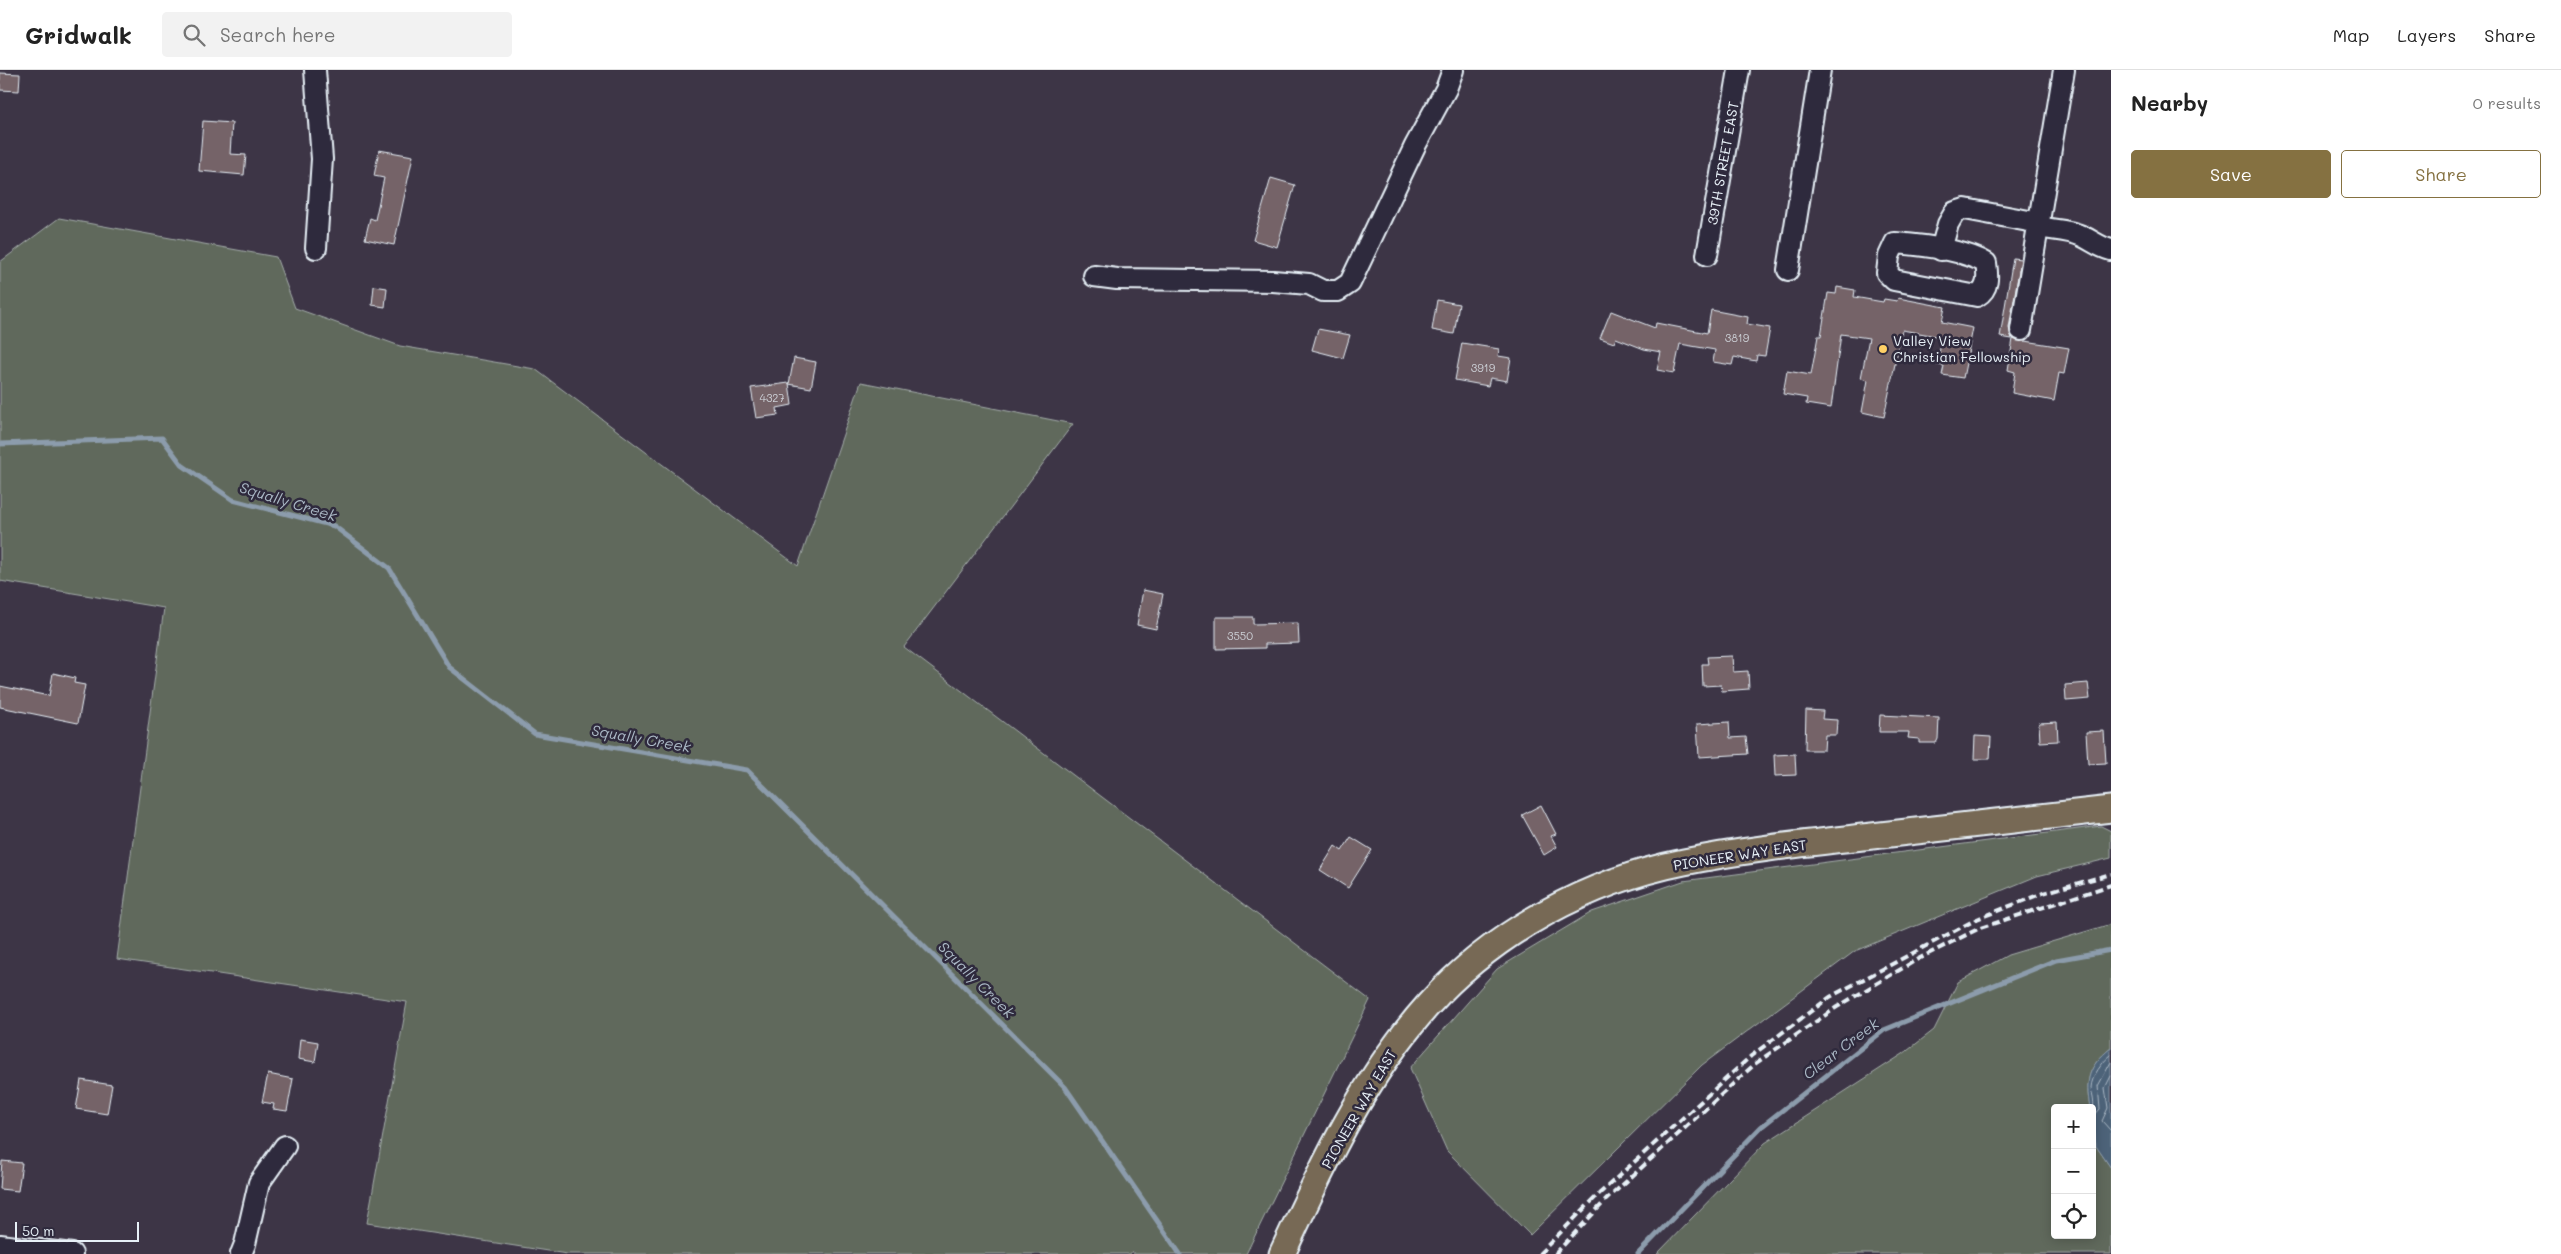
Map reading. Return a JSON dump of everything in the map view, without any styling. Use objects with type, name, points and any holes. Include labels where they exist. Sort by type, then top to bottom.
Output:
[{"type":"main road","name":"PIONEER WAY EAST","points":[[1282,1254],[1345,1127],[1396,1044],[1429,1004],[1456,976],[1489,948],[1528,922],[1578,896],[1636,875],[1682,862],[1770,847],[2111,810]]},
{"type":"street","points":[[315,70],[322,159],[316,248]]},
{"type":"street","points":[[1094,276],[1117,279],[1273,281],[1310,284],[1323,291],[1338,291],[1350,283],[1415,146],[1446,89],[1453,70]]},
{"type":"street","name":"39TH STREET EAST","points":[[1707,255],[1739,70]]},
{"type":"street","points":[[1788,270],[1820,70]]},
{"type":"street","points":[[2021,330],[2064,70]]},
{"type":"street","points":[[1942,250],[1948,224],[1955,212],[1964,210],[2072,233],[2083,236],[2097,247],[2111,250]]},
{"type":"street","points":[[1895,243],[1942,250],[1978,259],[1986,263],[1988,278],[1983,292],[1977,296],[1894,280],[1887,273],[1889,256],[1895,243]]},
{"type":"street","points":[[241,1254],[259,1183],[284,1146]]},
{"type":"street","points":[[0,1245],[72,1254]]},
{"type":"green space","points":[[59,218],[276,257],[295,308],[400,346],[535,369],[798,566],[861,382],[1073,424],[904,647],[1370,1000],[1246,1254],[1134,1254],[1132,1251],[1130,1254],[567,1254],[367,1223],[407,1002],[117,959],[164,608],[0,581],[0,262]]},
{"type":"green space","points":[[2101,826],[2111,831],[2111,858],[2037,876],[1855,951],[1702,1065],[1530,1235],[1447,1151],[1410,1068],[1497,969],[1592,912],[1683,881]]},
{"type":"green space","points":[[2111,924],[2111,1048],[2097,1061],[2090,1074],[2088,1081],[2090,1104],[2051,1104],[2051,1239],[2096,1239],[2096,1146],[2111,1168],[2111,1254],[1657,1254],[1765,1143],[1903,1054],[1934,1030],[1958,982],[2008,955]]},
{"type":"water","points":[[2111,1048],[2111,1168],[2096,1146],[2096,1104],[2090,1104],[2088,1089],[2090,1074],[2097,1061]]},
{"type":"building","points":[[0,73],[20,74],[19,91],[0,90]]},
{"type":"building","points":[[203,121],[232,123],[230,154],[246,155],[244,175],[199,171]]},
{"type":"building","points":[[379,150],[413,156],[394,245],[365,239],[370,218],[375,220],[384,178],[374,176]]},
{"type":"building","points":[[1271,178],[1295,185],[1277,247],[1253,240]]},
{"type":"building","points":[[2013,258],[2021,259],[2009,328],[2012,339],[2000,337]]},
{"type":"building","points":[[374,286],[387,288],[385,307],[372,305]]},
{"type":"building","points":[[1837,287],[1855,290],[1854,297],[1883,302],[1884,299],[1897,301],[1898,298],[1945,307],[1942,322],[1973,328],[1963,378],[1942,375],[1944,366],[1937,365],[1942,337],[1902,330],[1884,417],[1862,412],[1868,380],[1861,378],[1869,338],[1841,334],[1831,408],[1806,404],[1807,398],[1783,394],[1787,371],[1811,375],[1818,336],[1821,336],[1828,293],[1836,294]]},
{"type":"building","points":[[1437,300],[1459,304],[1454,334],[1432,330]]},
{"type":"building","points":[[1711,310],[1748,317],[1747,324],[1770,328],[1765,356],[1757,355],[1756,361],[1734,357],[1732,365],[1713,362],[1715,350],[1680,344],[1674,373],[1657,370],[1661,352],[1644,349],[1616,338],[1614,343],[1600,338],[1611,311],[1655,328],[1656,323],[1707,333]]},
{"type":"building","points":[[1318,329],[1350,335],[1343,358],[1312,350]]},
{"type":"building","points":[[2013,339],[2069,348],[2064,374],[2059,373],[2054,401],[2012,393],[2015,372],[2008,370]]},
{"type":"building","points":[[1462,343],[1499,349],[1498,356],[1511,358],[1507,381],[1490,378],[1488,386],[1455,380]]},
{"type":"building","points":[[794,358],[816,362],[811,388],[789,384]]},
{"type":"building","points":[[789,383],[792,405],[777,408],[778,415],[756,418],[751,388]]},
{"type":"building","points":[[1143,590],[1163,594],[1156,629],[1137,625]]},
{"type":"building","points":[[1216,617],[1253,617],[1253,624],[1298,623],[1299,643],[1265,644],[1265,648],[1216,649]]},
{"type":"building","points":[[1732,656],[1733,672],[1748,671],[1749,689],[1722,691],[1721,685],[1703,686],[1702,664],[1708,664],[1707,657]]},
{"type":"building","points":[[53,673],[75,678],[74,683],[85,685],[78,723],[0,707],[0,686],[49,696]]},
{"type":"building","points":[[2088,683],[2090,699],[2066,701],[2065,685]]},
{"type":"building","points":[[1806,710],[1823,711],[1822,719],[1837,720],[1836,735],[1825,735],[1824,750],[1805,750]]},
{"type":"building","points":[[1880,715],[1939,718],[1938,739],[1936,743],[1919,743],[1919,739],[1908,738],[1909,732],[1879,732]]},
{"type":"building","points":[[1729,722],[1730,738],[1746,737],[1748,754],[1699,757],[1697,724]]},
{"type":"building","points":[[2057,722],[2058,741],[2040,742],[2039,723]]},
{"type":"building","points":[[2104,731],[2106,763],[2088,764],[2086,732]]},
{"type":"building","points":[[1975,736],[1991,737],[1990,759],[1974,759]]},
{"type":"building","points":[[1795,754],[1796,775],[1775,776],[1774,755]]},
{"type":"building","points":[[1541,805],[1556,834],[1551,836],[1557,847],[1544,855],[1522,815]]},
{"type":"building","points":[[1351,837],[1372,850],[1348,888],[1320,870],[1335,846],[1342,851]]},
{"type":"building","points":[[300,1039],[318,1042],[315,1062],[298,1059]]},
{"type":"building","points":[[268,1074],[293,1079],[287,1111],[273,1109],[274,1104],[262,1102]]},
{"type":"building","points":[[81,1080],[112,1085],[107,1114],[76,1109]]},
{"type":"building","points":[[2,1161],[22,1163],[18,1191],[0,1189]]},
{"type":"waterway","name":"Squally Creek","points":[[0,444],[162,438],[182,465],[233,500],[334,526],[389,568],[449,667],[535,734],[747,770],[1065,1087],[1180,1254]]},
{"type":"waterway","name":"Clear Creek","points":[[1638,1254],[1761,1127],[1884,1030],[2056,960],[2111,950]]},
{"type":"railway","points":[[1539,1254],[1600,1193],[1751,1056],[1830,997],[1977,919],[2043,893],[2111,874]]},
{"type":"railway","points":[[1555,1254],[1606,1200],[1756,1063],[1837,1007],[1918,959],[1980,928],[2111,885]]},
{"type":"place","name":"Valley View Christian Fellowship","points":[[1883,349]]}]
